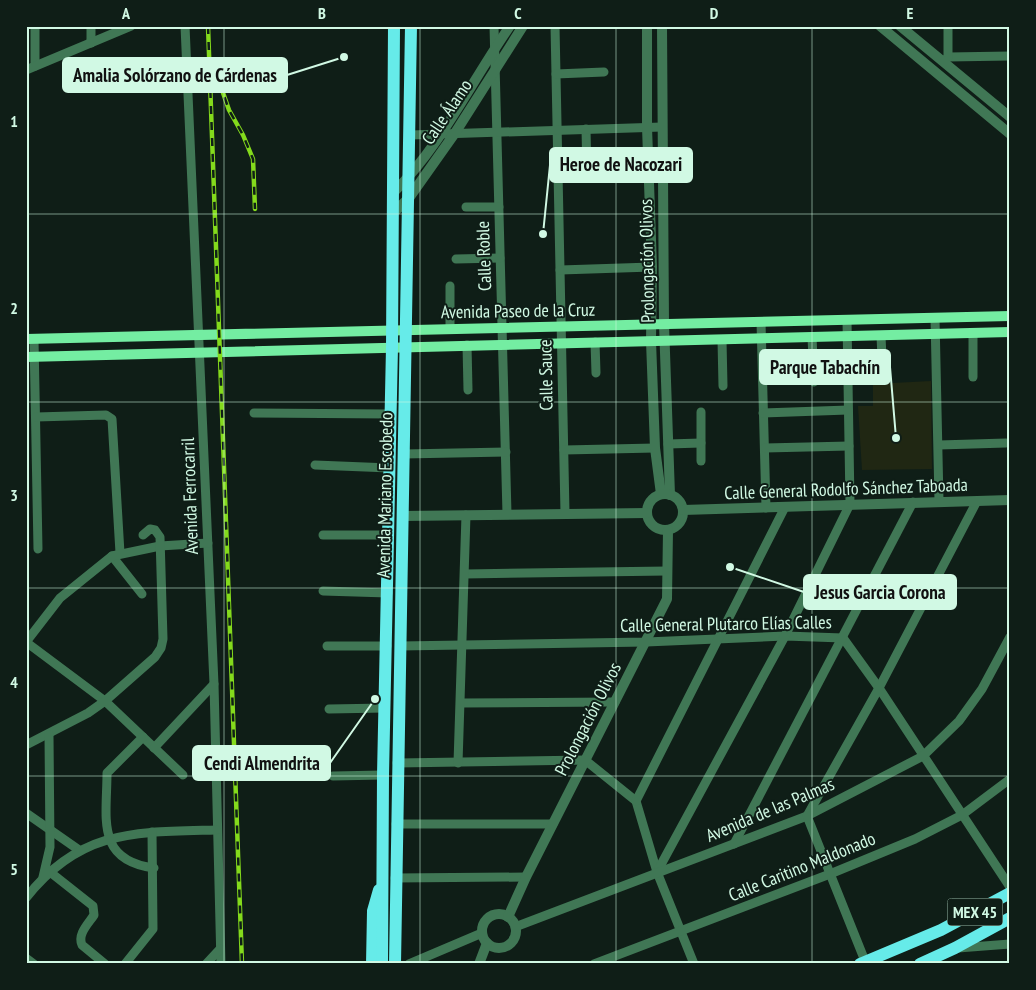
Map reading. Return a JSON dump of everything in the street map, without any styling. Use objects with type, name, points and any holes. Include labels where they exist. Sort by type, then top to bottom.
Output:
[{"type":"main road","name":"Avenida Mariano Escobedo","points":[[382,964],[380,890],[398,763],[393,646],[388,593],[394,26]]},
{"type":"main road","name":"Avenida Mariano Escobedo","points":[[395,964],[396,824],[390,809],[383,775],[385,708],[393,646],[403,516],[411,26]]},
{"type":"main road","name":"Avenida Paseo de la Cruz","points":[[30,339],[1010,316]]},
{"type":"main road","name":"Avenida Paseo de la Cruz","points":[[30,357],[1010,332]]},
{"type":"main road","points":[[372,964],[373,911],[380,890]]},
{"type":"main road","name":"MEX 45","points":[[862,963],[941,930],[1010,893]]},
{"type":"main road","name":"MEX 45","points":[[924,963],[1010,918]]},
{"type":"street","points":[[36,26],[36,66]]},
{"type":"street","points":[[91,26],[91,43]]},
{"type":"street","points":[[26,70],[131,26]]},
{"type":"street","name":"Avenida Ferrocarril","points":[[185,26],[197,334],[200,353],[214,684],[216,830],[221,964]]},
{"type":"street","name":"Calle Roble","points":[[494,26],[507,514]]},
{"type":"street","name":"Calle Álamo","points":[[393,193],[409,178],[441,133],[510,26]]},
{"type":"street","name":"Calle Álamo","points":[[393,212],[409,198],[455,133],[523,26]]},
{"type":"street","name":"Calle Sauce","points":[[555,26],[566,513]]},
{"type":"street","name":"Prolongación Olivos","points":[[647,26],[647,128],[652,268],[651,341],[655,448],[666,495]]},
{"type":"street","name":"Prolongación Olivos","points":[[662,26],[664,324],[668,444],[666,495]]},
{"type":"street","points":[[880,26],[1010,134]]},
{"type":"street","points":[[900,26],[945,60],[1010,117]]},
{"type":"street","points":[[945,60],[948,26]]},
{"type":"street","points":[[945,60],[1010,56]]},
{"type":"street","points":[[556,74],[604,72]]},
{"type":"street","points":[[410,135],[662,127]]},
{"type":"street","points":[[586,129],[587,175]]},
{"type":"street","points":[[466,207],[499,207]]},
{"type":"street","points":[[649,211],[663,210]]},
{"type":"street","points":[[456,259],[500,258]]},
{"type":"street","points":[[560,270],[652,268]]},
{"type":"street","points":[[450,286],[450,329]]},
{"type":"street","points":[[935,318],[939,501]]},
{"type":"street","points":[[658,872],[785,636],[850,504],[847,320]]},
{"type":"street","points":[[762,322],[766,508]]},
{"type":"street","points":[[973,333],[973,377]]},
{"type":"street","points":[[881,336],[883,380]]},
{"type":"street","points":[[812,337],[814,382]]},
{"type":"street","points":[[30,339],[36,417],[38,549]]},
{"type":"street","points":[[722,340],[723,386]]},
{"type":"street","points":[[595,342],[596,373]]},
{"type":"street","points":[[467,345],[468,390]]},
{"type":"street","points":[[764,413],[848,410]]},
{"type":"street","points":[[701,412],[701,461]]},
{"type":"street","points":[[254,413],[390,414]]},
{"type":"street","points":[[36,417],[106,415],[112,419],[116,554],[142,594]]},
{"type":"street","points":[[668,444],[701,443]]},
{"type":"street","points":[[939,445],[1006,443]]},
{"type":"street","points":[[765,448],[849,446]]},
{"type":"street","points":[[564,450],[655,448]]},
{"type":"street","points":[[404,454],[506,452]]},
{"type":"street","points":[[315,465],[390,468]]},
{"type":"street","points":[[666,495],[679,501],[683,510],[677,525],[668,530],[662,530],[651,524],[647,512],[650,501],[666,495]]},
{"type":"street","name":"Calle General Rodolfo Sánchez Taboada","points":[[683,510],[1010,500]]},
{"type":"street","points":[[862,963],[807,816],[879,688],[976,501]]},
{"type":"street","points":[[734,844],[913,502]]},
{"type":"street","points":[[636,801],[786,507]]},
{"type":"street","points":[[403,516],[647,512]]},
{"type":"street","points":[[458,763],[466,515]]},
{"type":"street","points":[[26,745],[49,735],[105,701],[155,656],[161,648],[164,638],[160,537],[155,530],[150,529],[143,534]]},
{"type":"street","name":"Prolongación Olivos","points":[[508,916],[667,599],[668,530]]},
{"type":"street","points":[[324,536],[389,535]]},
{"type":"street","points":[[183,775],[105,701],[26,642],[60,598],[116,554],[160,546],[208,543]]},
{"type":"street","points":[[465,574],[668,572]]},
{"type":"street","points":[[323,591],[388,593]]},
{"type":"street","name":"Calle General Plutarco Elías Calles","points":[[327,646],[646,642],[785,636],[843,638],[879,688],[1010,887]]},
{"type":"street","name":"Avenida de las Palmas","points":[[515,927],[807,816],[923,756],[959,721],[982,689],[1010,637]]},
{"type":"street","points":[[154,748],[214,684]]},
{"type":"street","points":[[461,703],[615,702]]},
{"type":"street","points":[[330,709],[385,708]]},
{"type":"street","points":[[47,875],[50,847],[49,735]]},
{"type":"street","points":[[143,737],[107,773],[107,838],[116,851],[128,860],[140,866],[154,868]]},
{"type":"street","points":[[398,763],[585,760],[636,801],[658,872],[694,964]]},
{"type":"street","points":[[333,776],[383,775]]},
{"type":"street","name":"Calle Caritino Maldonado","points":[[594,964],[682,932],[915,839],[962,815],[1010,779]]},
{"type":"street","points":[[26,813],[79,850]]},
{"type":"street","points":[[396,824],[553,824]]},
{"type":"street","points":[[26,898],[47,875],[79,850],[107,838],[152,832],[216,830]]},
{"type":"street","points":[[125,964],[153,929],[154,868],[152,832]]},
{"type":"street","points":[[47,875],[93,906],[94,914],[81,935],[80,941],[82,945],[105,964]]},
{"type":"street","points":[[395,878],[526,877]]},
{"type":"street","points":[[498,914],[508,916],[515,927],[515,935],[509,944],[498,948],[487,943],[482,933],[484,922],[498,914]]},
{"type":"street","points":[[409,964],[482,933]]},
{"type":"street","points":[[479,964],[487,943]]},
{"type":"street","points":[[955,948],[1010,944]]},
{"type":"street","points":[[206,964],[220,949]]},
{"type":"street","points":[[26,958],[34,964]]},
{"type":"green space","points":[[931,381],[932,469],[862,470],[858,406],[873,406],[873,384]]},
{"type":"railway","points":[[208,26],[242,964]]},
{"type":"railway","points":[[214,67],[229,110],[243,135],[253,159],[255,209]]},
{"type":"place","name":"Amalia Solórzano de Cárdenas","points":[[344,57]]},
{"type":"place","name":"Heroe de Nacozari","points":[[543,234]]},
{"type":"place","name":"Parque Tabachín","points":[[896,438]]},
{"type":"place","name":"Jesus Garcia Corona","points":[[730,567]]},
{"type":"place","name":"Cendi Almendrita","points":[[375,699]]}]
